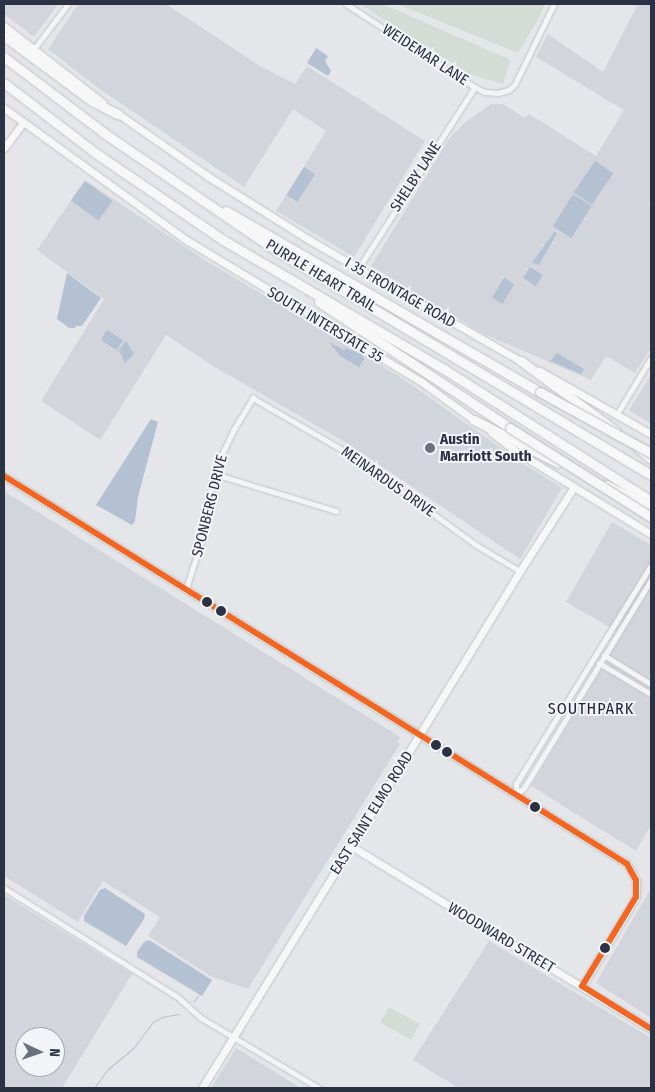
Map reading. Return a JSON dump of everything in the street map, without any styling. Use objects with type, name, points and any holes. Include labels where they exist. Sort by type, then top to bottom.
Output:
[{"type":"highway","points":[[4,36],[92,101],[118,114]]},
{"type":"highway","name":"PURPLE HEART TRAIL","points":[[4,57],[104,134],[280,253],[651,475]]},
{"type":"highway","name":"PURPLE HEART TRAIL","points":[[4,83],[97,154],[223,240],[297,286],[346,311],[447,371],[651,501]]},
{"type":"highway","points":[[188,191],[254,225],[540,392],[651,454]]},
{"type":"highway","points":[[297,286],[362,333],[651,517]]},
{"type":"highway","points":[[521,361],[651,459]]},
{"type":"highway","points":[[474,420],[651,508]]},
{"type":"street","points":[[34,49],[68,4]]},
{"type":"street","name":"WEIDEMAR LANE","points":[[346,4],[476,87],[486,92],[498,93],[508,90],[515,84],[554,4]]},
{"type":"street","points":[[4,26],[118,114]]},
{"type":"street","name":"SHELBY LANE","points":[[358,269],[476,87]]},
{"type":"street","name":"SOUTH INTERSTATE 35","points":[[4,108],[188,241],[423,383],[517,452],[651,534]]},
{"type":"street","name":"I 35 FRONTAGE ROAD","points":[[118,114],[185,161],[281,222],[358,269],[521,361]]},
{"type":"street","points":[[4,148],[23,123]]},
{"type":"street","points":[[617,414],[651,358]]},
{"type":"street","points":[[521,361],[651,434]]},
{"type":"street","name":"SPONBERG DRIVE","points":[[186,590],[202,539],[215,474],[229,438],[252,398]]},
{"type":"street","name":"MEINARDUS DRIVE","points":[[252,398],[360,460],[476,545],[520,571]]},
{"type":"street","points":[[215,474],[336,511]]},
{"type":"street","points":[[4,476],[624,861],[635,876],[637,887],[634,901],[582,986]]},
{"type":"street","name":"EAST SAINT ELMO ROAD","points":[[202,1088],[520,571],[574,487]]},
{"type":"street","points":[[517,794],[516,784],[632,599],[651,565]]},
{"type":"street","points":[[517,794],[524,788],[651,580]]},
{"type":"street","points":[[632,599],[638,603]]},
{"type":"street","points":[[598,651],[651,684]]},
{"type":"street","points":[[593,659],[651,694]]},
{"type":"street","name":"WOODWARD STREET","points":[[351,846],[651,1029]]},
{"type":"street","points":[[4,888],[178,997],[200,1017],[319,1088]]},
{"type":"shaded area","points":[[4,4],[58,4],[34,37],[4,14]]},
{"type":"shaded area","points":[[78,4],[166,4],[260,66],[295,84],[307,66],[425,141],[354,257],[276,211],[326,131],[293,109],[244,187],[97,87],[48,49]]},
{"type":"shaded area","points":[[360,4],[382,4],[511,60],[503,84],[469,74]]},
{"type":"shaded area","points":[[397,4],[545,4],[539,18],[518,53]]},
{"type":"shaded area","points":[[638,4],[651,4],[651,201],[649,205],[651,207],[651,348],[635,373],[606,356],[591,380],[484,334],[371,266],[449,139],[464,123],[491,104],[503,104],[525,118],[529,114],[596,156],[624,110],[536,57],[548,34],[603,72]]},
{"type":"shaded area","points":[[85,180],[203,259],[402,378],[525,465],[562,488],[520,559],[353,447],[210,364],[166,335],[100,440],[41,401],[104,299],[37,250]]},
{"type":"shaded area","points":[[651,375],[651,424],[629,410]]},
{"type":"shaded area","points":[[4,491],[400,737],[397,742],[400,744],[248,989],[212,977],[148,936],[160,917],[103,881],[78,922],[4,876]]},
{"type":"shaded area","points":[[612,522],[651,545],[651,825],[636,851],[531,786],[622,634],[566,602]]},
{"type":"shaded area","points":[[651,888],[651,1018],[596,983]]},
{"type":"shaded area","points":[[4,895],[132,974],[62,1088],[4,1088]]},
{"type":"shaded area","points":[[489,941],[651,1038],[651,1088],[459,1088],[413,1060]]},
{"type":"shaded area","points":[[389,1007],[420,1024],[411,1040],[380,1023]]},
{"type":"shaded area","points":[[236,1048],[301,1088],[211,1088]]},
{"type":"water","points":[[316,48],[328,56],[325,61],[331,71],[328,76],[307,63]]},
{"type":"water","points":[[595,161],[613,173],[592,205],[574,193]]},
{"type":"water","points":[[304,167],[315,174],[298,202],[287,195]]},
{"type":"water","points":[[85,181],[113,201],[98,220],[71,200]]},
{"type":"water","points":[[573,194],[592,206],[572,238],[553,226]]},
{"type":"water","points":[[554,232],[557,233],[539,265],[532,263]]},
{"type":"water","points":[[530,267],[543,275],[536,286],[523,278]]},
{"type":"water","points":[[67,273],[101,298],[82,326],[76,326],[75,328],[69,328],[57,319]]},
{"type":"water","points":[[504,278],[514,284],[502,304],[492,298]]},
{"type":"water","points":[[107,330],[123,340],[117,350],[101,340]]},
{"type":"water","points":[[126,341],[134,354],[125,363],[119,350]]},
{"type":"water","points":[[329,342],[344,350],[346,348],[363,355],[364,359],[359,367],[340,356]]},
{"type":"water","points":[[557,353],[584,369],[581,374],[550,361]]},
{"type":"water","points":[[151,419],[158,422],[138,497],[135,521],[132,525],[96,505]]},
{"type":"water","points":[[105,888],[145,914],[144,919],[126,946],[84,921],[84,916],[100,890]]},
{"type":"water","points":[[149,940],[212,980],[202,996],[137,957],[137,952],[144,942]]},
{"type":"waterway","points":[[194,1002],[198,995]]},
{"type":"waterway","points":[[94,1088],[107,1070],[134,1047],[153,1022],[162,1017],[179,1014]]},
{"type":"transit line","points":[[4,476],[627,864],[636,880],[636,897],[582,986]]},
{"type":"transit line","points":[[582,986],[651,1029]]},
{"type":"place","name":"Austin Marriott South","points":[[430,448]]},
{"type":"district","name":"SOUTHPARK","points":[[591,709]]}]
